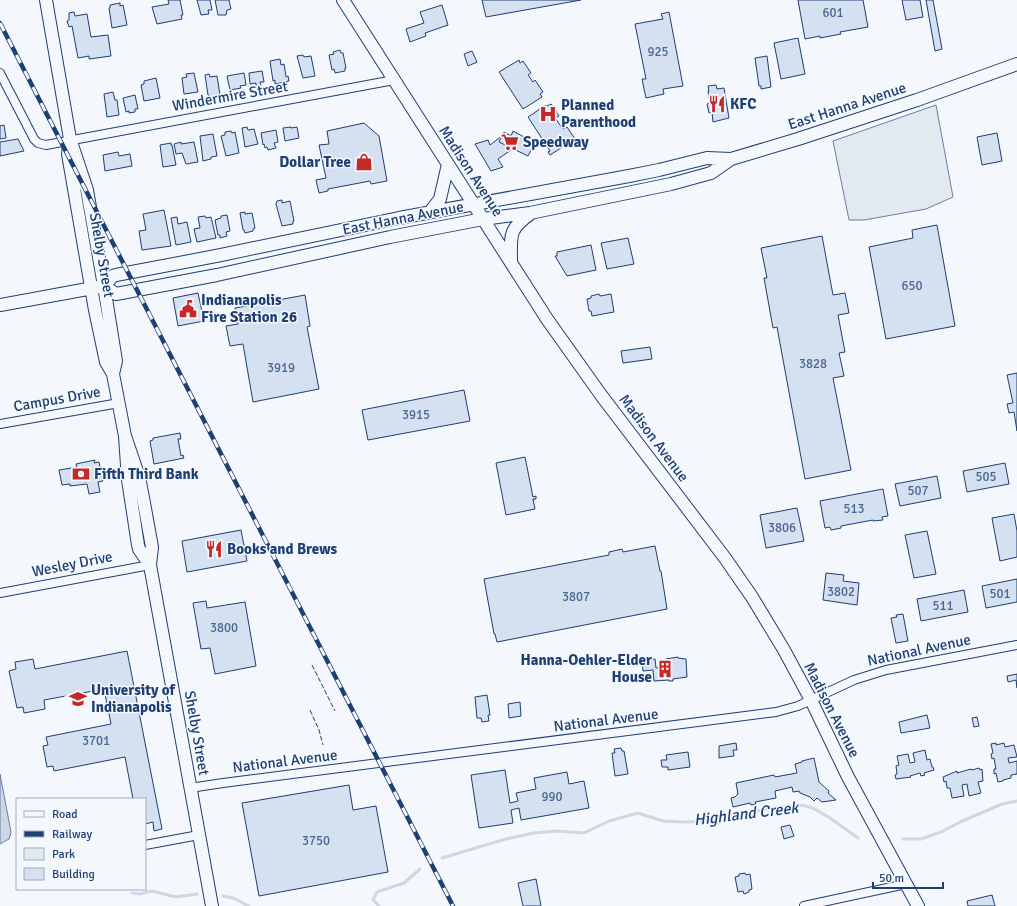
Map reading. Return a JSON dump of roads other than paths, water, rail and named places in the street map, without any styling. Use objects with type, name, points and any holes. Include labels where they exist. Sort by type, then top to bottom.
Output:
[{"type":"main road","name":"Shelby Street","points":[[47,0],[70,139],[86,190],[104,286],[116,361],[113,374]]},
{"type":"main road","name":"Madison Avenue","points":[[343,0],[548,319],[601,395],[748,592],[784,650],[811,700],[848,777],[918,906]]},
{"type":"main road","name":"East Hanna Avenue","points":[[0,305],[104,286],[116,294],[151,288],[217,275],[344,246],[483,219],[530,214],[698,177],[711,173],[731,159],[833,128],[942,92],[1017,64]]},
{"type":"main road","name":"East Hanna Avenue","points":[[972,80],[1017,71]]},
{"type":"main road","name":"Shelby Street","points":[[70,139],[68,154],[91,288],[106,362],[113,374],[125,436],[139,477],[152,546],[150,565],[212,906]]},
{"type":"main road","name":"East Hanna Avenue","points":[[104,286],[112,276],[430,212],[652,172],[707,158],[731,159]]},
{"type":"main road","points":[[430,212],[440,199],[448,164]]},
{"type":"main road","points":[[511,261],[511,236],[513,231],[517,224],[530,214]]},
{"type":"street","name":"Windermire Street","points":[[0,73],[35,141],[43,145],[62,143],[70,139],[394,80]]},
{"type":"street","name":"Campus Drive","points":[[0,424],[119,403]]},
{"type":"street","name":"Wesley Drive","points":[[0,593],[150,565]]},
{"type":"street","name":"National Avenue","points":[[190,788],[776,712],[798,706],[866,675],[1017,645]]},
{"type":"street","points":[[146,845],[199,834]]},
{"type":"street","points":[[804,906],[906,884]]},
{"type":"waterway","name":"Highland Creek","points":[[903,839],[921,839],[941,832],[1002,804],[1017,801]]},
{"type":"waterway","name":"Highland Creek","points":[[442,858],[506,839],[534,833],[557,831],[584,833],[609,821],[638,813],[663,821],[711,821],[771,808],[802,805],[813,808],[830,818],[858,838]]},
{"type":"waterway","name":"Highland Creek","points":[[379,906],[373,900],[377,892],[404,883],[420,869]]},
{"type":"waterway","points":[[132,893],[140,894],[152,891],[176,897],[197,894]]},
{"type":"waterway","points":[[223,896],[233,898],[249,906]]},
{"type":"railway","points":[[0,23],[453,906]]},
{"type":"place","name":"KFC","points":[[717,104]]},
{"type":"place","name":"Planned Parenthood","points":[[548,114]]},
{"type":"place","name":"Speedway","points":[[510,142]]},
{"type":"place","name":"Dollar Tree","points":[[364,162]]},
{"type":"place","name":"Indianapolis Fire Station 26","points":[[188,309]]},
{"type":"place","name":"Fifth Third Bank","points":[[81,474]]},
{"type":"place","name":"Books and Brews","points":[[214,549]]},
{"type":"place","name":"Hanna-Oehler-Elder House","points":[[665,669]]},
{"type":"place","name":"University of Indianapolis","points":[[78,699]]}]
